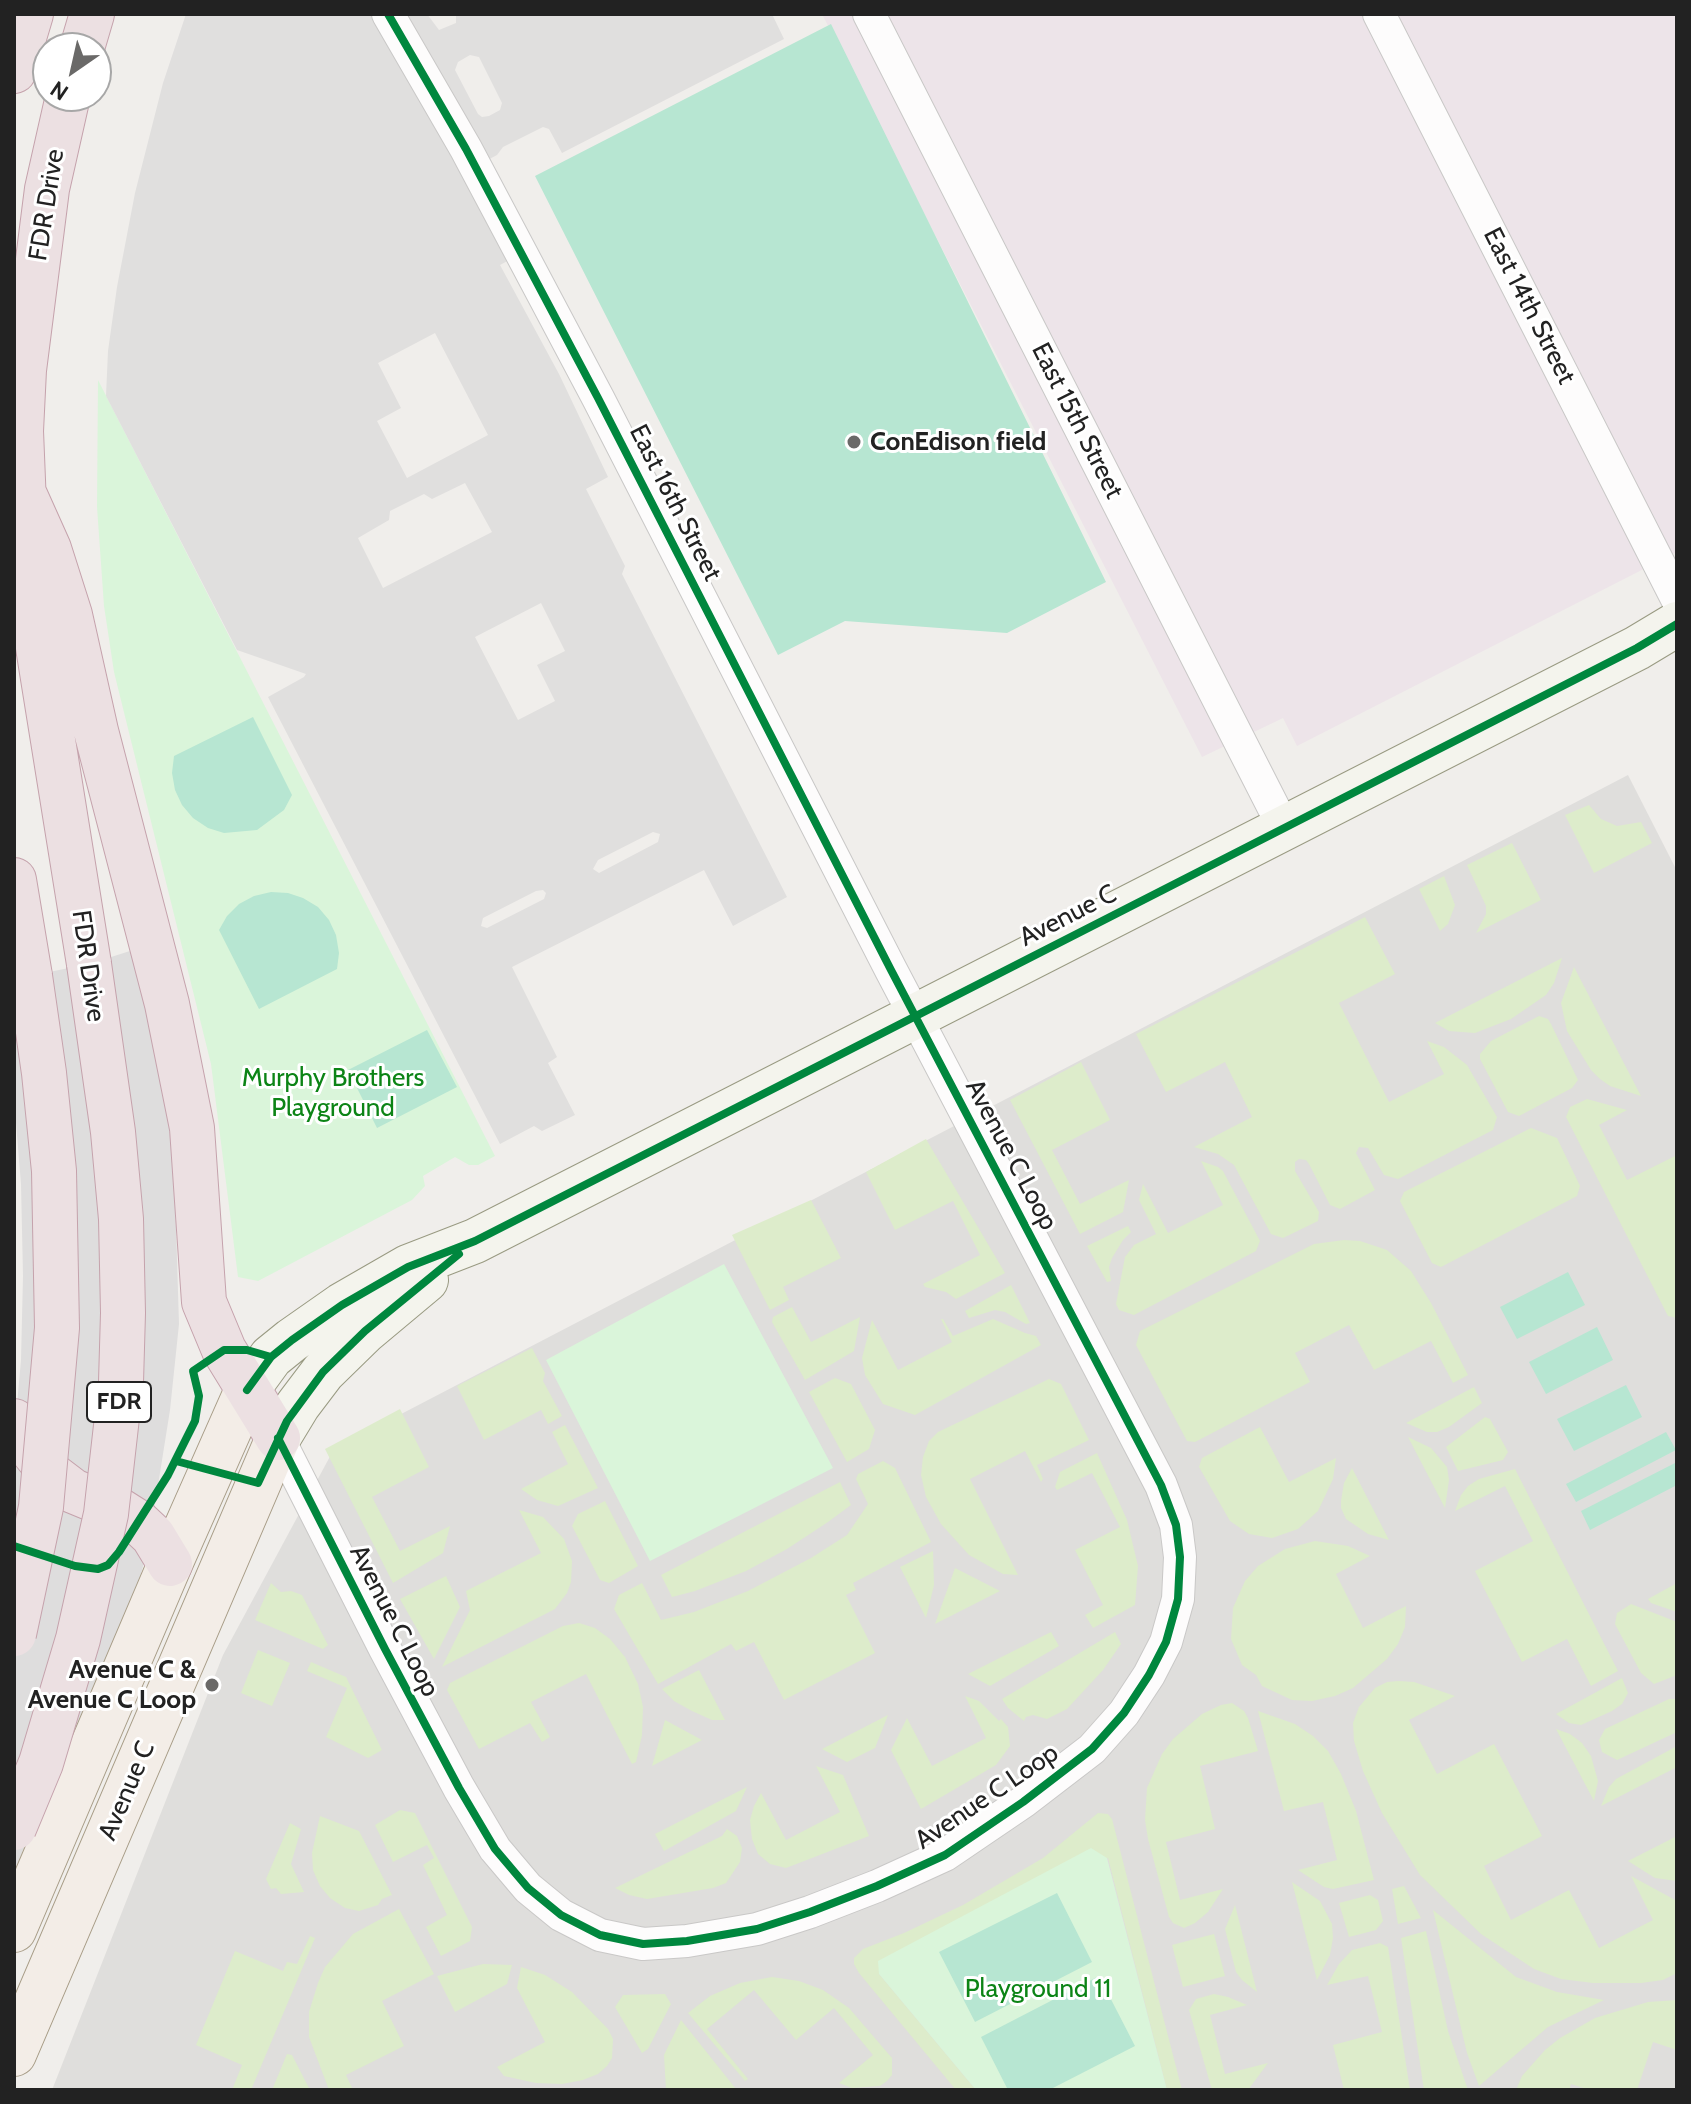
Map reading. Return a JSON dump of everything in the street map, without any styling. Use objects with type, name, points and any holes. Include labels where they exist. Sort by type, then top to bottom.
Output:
[{"type":"highway","points":[[14,71],[31,14]]},
{"type":"highway","name":"FDR Drive","points":[[14,1828],[41,1763],[78,1639],[106,1514],[121,1382],[121,1219],[113,1132],[89,964],[41,676],[26,554],[23,491],[21,431],[24,370],[47,189],[64,112]]},
{"type":"highway","points":[[23,491],[49,549],[70,615],[96,731],[170,1017],[192,1128],[204,1302],[224,1350],[278,1438]]},
{"type":"highway","name":"FDR","points":[[14,880],[44,1073],[54,1171],[57,1328],[41,1507],[14,1634]]},
{"type":"highway","points":[[14,1421],[20,1435],[52,1475],[73,1491],[119,1510],[138,1522],[153,1536],[170,1564]]},
{"type":"main road","name":"Avenue C","points":[[14,1930],[247,1390],[271,1357],[342,1305],[408,1267],[475,1241],[1637,648],[1677,624]]},
{"type":"main road","name":"Avenue C","points":[[14,2054],[278,1438],[323,1372],[365,1331],[475,1241]]},
{"type":"street","name":"East 16th Street","points":[[388,14],[466,149],[598,398],[915,1016]]},
{"type":"street","name":"East 15th Street","points":[[869,14],[1284,828]]},
{"type":"street","name":"East 14th Street","points":[[1379,14],[1677,599]]},
{"type":"street","name":"Avenue C Loop","points":[[278,1438],[413,1702],[495,1849],[528,1888],[561,1915],[600,1935],[643,1944],[687,1941],[757,1929],[877,1886],[957,1847],[1092,1749],[1124,1713],[1166,1642],[1178,1599],[1180,1557],[1176,1525],[1161,1485],[915,1016]]},
{"type":"shaded area","points":[[186,14],[427,14],[439,30],[456,23],[456,14],[772,14],[784,39],[562,153],[549,129],[543,127],[503,147],[497,155],[467,171],[513,258],[500,265],[559,374],[608,477],[586,489],[625,566],[622,574],[787,897],[733,926],[704,870],[512,967],[557,1057],[548,1063],[575,1115],[542,1131],[534,1126],[500,1144],[268,697],[306,674],[237,650],[106,396],[108,351],[117,287],[135,193],[163,83]],"holes":[[[470,55],[479,57],[502,103],[500,110],[489,116],[478,114],[455,70],[458,62]],[[435,333],[488,435],[407,478],[377,421],[401,408],[378,363]],[[465,483],[492,532],[383,588],[358,538],[389,520],[390,511],[424,494],[432,499]],[[541,603],[565,651],[537,665],[555,701],[518,720],[475,637]],[[653,832],[660,834],[658,842],[599,873],[593,869],[598,860]],[[536,891],[546,893],[544,899],[487,928],[481,926],[483,918]]]},
{"type":"shaded area","points":[[822,14],[1677,14],[1677,552],[1297,746],[1283,718],[1202,757]]},
{"type":"shaded area","points":[[1628,775],[1677,871],[1677,2090],[52,2090],[223,1655],[334,1449]]},
{"type":"green space","name":"ConEdison field","points":[[831,24],[1106,582],[1007,633],[845,621],[778,655],[535,176]]},
{"type":"green space","name":"Murphy Brothers Playground","points":[[98,380],[495,1156],[478,1165],[469,1165],[455,1157],[423,1176],[425,1186],[412,1200],[258,1281],[238,1277],[211,1064],[114,672],[104,606],[97,507]]},
{"type":"green space","points":[[253,717],[292,795],[284,810],[257,830],[224,833],[208,828],[193,818],[182,805],[172,773],[174,756]]},
{"type":"green space","points":[[1589,805],[1601,819],[1617,826],[1641,822],[1652,843],[1594,873],[1565,815]]},
{"type":"green space","points":[[1512,843],[1541,900],[1476,933],[1486,914],[1486,906],[1467,865]]},
{"type":"green space","points":[[1444,876],[1455,905],[1448,924],[1440,931],[1419,889]]},
{"type":"green space","points":[[271,892],[288,893],[318,907],[336,935],[339,953],[337,969],[259,1009],[219,930],[239,904]]},
{"type":"green space","points":[[1365,917],[1395,974],[1339,1003],[1389,1102],[1444,1074],[1427,1041],[1444,1047],[1467,1065],[1497,1117],[1493,1130],[1398,1179],[1384,1175],[1368,1148],[1359,1147],[1356,1153],[1375,1190],[1340,1209],[1330,1205],[1309,1164],[1299,1159],[1295,1162],[1295,1171],[1319,1212],[1318,1221],[1283,1238],[1271,1234],[1234,1165],[1218,1154],[1194,1147],[1252,1117],[1225,1062],[1166,1092],[1136,1034]]},
{"type":"green space","points":[[1562,958],[1554,983],[1546,995],[1511,1019],[1475,1033],[1449,1031],[1435,1023]]},
{"type":"green space","points":[[1574,967],[1641,1096],[1610,1086],[1600,1079],[1567,1031],[1561,1003]]},
{"type":"green space","points":[[1539,1016],[1548,1019],[1578,1080],[1572,1088],[1519,1116],[1508,1112],[1480,1054],[1491,1041]]},
{"type":"green space","points":[[427,1030],[457,1087],[377,1128],[348,1070]]},
{"type":"green space","points":[[1081,1062],[1110,1120],[1052,1150],[1080,1204],[1129,1180],[1123,1212],[1080,1234],[1010,1100]]},
{"type":"green space","points":[[1587,1099],[1627,1110],[1599,1125],[1627,1180],[1677,1155],[1677,1318],[1668,1316],[1566,1117],[1570,1107]]},
{"type":"green space","points":[[1531,1128],[1557,1138],[1580,1186],[1577,1196],[1441,1267],[1432,1263],[1400,1201],[1404,1192]]},
{"type":"green space","points":[[926,1139],[1005,1273],[956,1299],[923,1284],[980,1255],[953,1201],[895,1230],[866,1172]]},
{"type":"green space","points":[[1201,1161],[1223,1171],[1260,1241],[1256,1251],[1134,1315],[1119,1310],[1116,1304],[1125,1257],[1134,1245],[1156,1234],[1139,1200],[1143,1184],[1168,1233],[1223,1205]]},
{"type":"green space","points":[[811,1200],[841,1258],[783,1287],[789,1300],[770,1310],[732,1235]]},
{"type":"green space","points":[[1128,1226],[1131,1232],[1112,1258],[1109,1267],[1111,1281],[1107,1282],[1087,1246]]},
{"type":"green space","points":[[1360,1241],[1387,1250],[1411,1271],[1468,1375],[1453,1383],[1431,1341],[1374,1370],[1349,1325],[1295,1353],[1310,1382],[1195,1442],[1187,1441],[1136,1345],[1140,1331],[1314,1244]]},
{"type":"green space","points":[[724,1264],[833,1468],[650,1561],[546,1360]]},
{"type":"green space","points":[[1568,1272],[1585,1305],[1517,1339],[1500,1307]]},
{"type":"green space","points":[[1011,1285],[1030,1323],[995,1310],[969,1318],[965,1311]]},
{"type":"green space","points":[[792,1307],[811,1342],[860,1317],[854,1351],[805,1380],[772,1322],[773,1317]]},
{"type":"green space","points":[[941,1319],[953,1336],[993,1319],[1036,1336],[1041,1345],[915,1415],[883,1404],[865,1375],[862,1358],[872,1320],[898,1370],[952,1342]]},
{"type":"green space","points":[[1597,1327],[1613,1360],[1546,1394],[1529,1362]]},
{"type":"green space","points":[[532,1348],[545,1373],[543,1381],[562,1416],[548,1424],[541,1410],[484,1440],[457,1386]]},
{"type":"green space","points":[[835,1378],[851,1384],[875,1430],[869,1449],[847,1462],[809,1392]]},
{"type":"green space","points":[[1049,1379],[1061,1384],[1089,1440],[1037,1465],[1043,1479],[1041,1482],[1025,1451],[970,1479],[1018,1575],[1003,1574],[969,1555],[941,1524],[926,1497],[921,1475],[923,1457],[929,1441],[938,1432]]},
{"type":"green space","points":[[1626,1385],[1642,1417],[1574,1451],[1557,1419]]},
{"type":"green space","points":[[1474,1387],[1482,1403],[1449,1427],[1427,1432],[1406,1423]]},
{"type":"green space","points":[[400,1409],[429,1467],[372,1497],[400,1551],[450,1526],[443,1553],[393,1583],[325,1449]]},
{"type":"green space","points":[[1485,1417],[1490,1419],[1508,1452],[1503,1460],[1458,1471],[1446,1447]]},
{"type":"green space","points":[[565,1425],[598,1488],[558,1506],[537,1500],[521,1489],[568,1464],[552,1432]]},
{"type":"green space","points":[[1260,1427],[1289,1482],[1336,1458],[1333,1479],[1318,1511],[1298,1529],[1272,1538],[1249,1534],[1230,1521],[1199,1467],[1202,1458]]},
{"type":"green space","points":[[1666,1432],[1676,1450],[1576,1502],[1566,1484]]},
{"type":"green space","points":[[1408,1437],[1431,1448],[1447,1467],[1449,1480],[1445,1508]]},
{"type":"green space","points":[[1097,1453],[1127,1520],[1138,1566],[1135,1605],[1093,1628],[1085,1615],[1103,1605],[1075,1550],[1120,1527],[1092,1473],[1057,1490],[1055,1487],[1060,1472]]},
{"type":"green space","points":[[883,1461],[895,1468],[931,1542],[853,1583],[856,1590],[846,1595],[875,1653],[784,1700],[754,1642],[736,1651],[731,1644],[658,1684],[614,1609],[619,1595],[642,1583],[661,1620],[694,1612],[748,1591],[847,1535],[868,1504],[856,1479],[858,1474]]},
{"type":"green space","points":[[1677,1462],[1677,1485],[1590,1530],[1581,1511]]},
{"type":"green space","points":[[1352,1468],[1389,1540],[1368,1534],[1346,1519],[1341,1501],[1344,1483]]},
{"type":"green space","points":[[1515,1469],[1618,1671],[1591,1686],[1567,1639],[1522,1662],[1475,1571],[1533,1541],[1505,1486],[1455,1511],[1468,1486],[1479,1479]]},
{"type":"green space","points":[[840,1482],[851,1505],[828,1522],[746,1571],[672,1597],[661,1575]]},
{"type":"green space","points":[[605,1501],[638,1566],[609,1583],[600,1580],[572,1526],[578,1514]]},
{"type":"green space","points":[[519,1510],[543,1517],[564,1539],[572,1561],[567,1593],[555,1609],[442,1667],[470,1610],[466,1591],[541,1553]]},
{"type":"green space","points":[[1315,1541],[1348,1546],[1370,1556],[1336,1574],[1363,1628],[1406,1606],[1405,1627],[1387,1659],[1353,1688],[1312,1701],[1292,1700],[1262,1686],[1256,1675],[1242,1665],[1231,1639],[1233,1608],[1245,1581],[1258,1566],[1285,1549]]},
{"type":"green space","points":[[933,1551],[934,1585],[926,1618],[900,1567]]},
{"type":"green space","points":[[955,1568],[1000,1591],[935,1624]]},
{"type":"green space","points":[[446,1576],[460,1607],[434,1659],[400,1599]]},
{"type":"green space","points":[[271,1583],[281,1592],[291,1591],[302,1595],[328,1645],[323,1649],[255,1620]]},
{"type":"green space","points":[[1677,1583],[1677,1612],[1651,1603],[1648,1599]]},
{"type":"green space","points":[[1631,1604],[1677,1622],[1677,1675],[1654,1684],[1641,1673],[1615,1624],[1617,1613]]},
{"type":"green space","points":[[579,1623],[595,1628],[610,1639],[625,1657],[638,1684],[643,1707],[642,1735],[636,1762],[632,1764],[586,1674],[531,1702],[550,1737],[542,1742],[530,1723],[479,1749],[447,1690],[450,1683],[563,1626]]},
{"type":"green space","points":[[1051,1632],[1059,1646],[990,1686],[968,1674]]},
{"type":"green space","points":[[1115,1632],[1121,1644],[1103,1670],[1067,1709],[1047,1719],[1033,1715],[1024,1721],[1002,1699]]},
{"type":"green space","points":[[258,1650],[290,1663],[272,1706],[241,1693]]},
{"type":"green space","points":[[311,1662],[346,1677],[382,1750],[368,1758],[326,1737],[347,1688],[307,1671]]},
{"type":"green space","points":[[699,1670],[725,1720],[712,1720],[692,1711],[674,1701],[662,1689]]},
{"type":"green space","points":[[1622,1678],[1628,1693],[1622,1704],[1612,1711],[1581,1725],[1569,1723],[1556,1714]]},
{"type":"green space","points":[[1399,1681],[1414,1682],[1455,1696],[1409,1720],[1437,1774],[1494,1744],[1542,1836],[1484,1866],[1511,1920],[1569,1890],[1599,1948],[1653,1920],[1631,1876],[1677,1901],[1677,1973],[1663,1980],[1641,1983],[1593,1983],[1561,1979],[1534,1969],[1481,1934],[1420,1875],[1382,1813],[1363,1771],[1354,1741],[1353,1723],[1359,1707],[1375,1688]]},
{"type":"green space","points":[[965,1696],[979,1701],[999,1721],[1001,1719],[1008,1727],[1010,1746],[996,1765],[921,1809],[891,1750],[907,1718],[932,1766],[986,1738]]},
{"type":"green space","points":[[1669,1699],[1677,1699],[1677,1732],[1617,1760],[1602,1752],[1599,1740],[1605,1729]]},
{"type":"green space","points":[[1232,1703],[1248,1718],[1258,1751],[1200,1766],[1215,1829],[1166,1842],[1180,1900],[1223,1889],[1208,1912],[1184,1928],[1173,1923],[1169,1917],[1148,1839],[1145,1820],[1147,1788],[1162,1754],[1173,1739],[1202,1714]]},
{"type":"green space","points":[[1258,1711],[1295,1724],[1328,1751],[1356,1811],[1374,1880],[1333,1889],[1324,1887],[1298,1870],[1337,1860],[1323,1802],[1284,1811]]},
{"type":"green space","points":[[888,1715],[875,1748],[847,1762],[822,1749]]},
{"type":"green space","points":[[665,1720],[702,1740],[652,1766]]},
{"type":"green space","points":[[1556,1729],[1582,1743],[1591,1756],[1598,1781],[1594,1801]]},
{"type":"green space","points":[[1677,1746],[1677,1767],[1601,1806],[1616,1779]]},
{"type":"green space","points":[[816,1766],[843,1775],[869,1836],[786,1868],[770,1864],[758,1854],[752,1839],[750,1820],[761,1793],[786,1840],[840,1812]]},
{"type":"green space","points":[[747,1787],[736,1811],[664,1851],[655,1834]]},
{"type":"green space","points":[[400,1810],[415,1813],[472,1927],[470,1941],[441,1956],[426,1927],[447,1915],[423,1865],[434,1858],[427,1845],[393,1862],[375,1825]]},
{"type":"green space","points":[[1098,1813],[1108,1814],[1112,1819],[1182,2090],[1167,2090],[1108,1858],[879,1974],[976,2090],[956,2090],[859,1973],[854,1958],[863,1949],[963,1905],[1043,1858]]},
{"type":"green space","points":[[320,1816],[359,1831],[392,1895],[382,1899],[378,1905],[359,1911],[345,1908],[330,1898],[313,1870],[312,1853]]},
{"type":"green space","points":[[290,1823],[301,1829],[291,1864],[304,1892],[281,1894],[276,1888],[271,1889],[266,1879]]},
{"type":"green space","points":[[727,1829],[737,1836],[742,1848],[740,1862],[726,1883],[647,1899],[615,1888],[722,1836]]},
{"type":"green space","points":[[1677,1836],[1677,1881],[1655,1878],[1628,1861]]},
{"type":"green space","name":"Playground 11","points":[[1091,1848],[1107,1858],[1167,2090],[976,2090],[879,1974],[878,1961]]},
{"type":"green space","points":[[1292,1882],[1320,1901],[1332,1924],[1330,1955],[1317,1980]]},
{"type":"green space","points":[[1404,1886],[1421,1918],[1398,1924],[1392,1889]]},
{"type":"green space","points":[[1057,1893],[1092,1962],[975,2022],[939,1952]]},
{"type":"green space","points":[[1370,1895],[1378,1900],[1383,1921],[1376,1930],[1349,1937],[1339,1903]]},
{"type":"green space","points":[[1235,1905],[1257,1992],[1236,1972],[1225,1929]]},
{"type":"green space","points":[[399,1909],[434,1974],[382,2001],[404,2046],[346,2075],[353,2090],[329,2090],[309,2037],[309,2012],[318,1983],[325,1967],[353,1934]]},
{"type":"green space","points":[[1433,1910],[1516,1977],[1557,1992],[1604,2000],[1548,2027],[1479,2086],[1467,2053]]},
{"type":"green space","points":[[1426,1931],[1448,2031],[1468,2090],[1424,2090],[1401,1938]]},
{"type":"green space","points":[[1214,1934],[1225,1976],[1183,1987],[1172,1945]]},
{"type":"green space","points":[[310,1936],[315,1938],[251,2090],[232,2090],[242,2065],[196,2045],[235,1951],[283,1971],[287,1962],[297,1964]]},
{"type":"green space","points":[[1380,1943],[1388,1947],[1410,2090],[1344,2090],[1333,2045],[1382,2032],[1368,1976],[1327,1985],[1339,1964],[1352,1950]]},
{"type":"green space","points":[[483,1964],[512,1965],[507,1984],[455,2012],[437,1976]]},
{"type":"green space","points":[[521,1967],[545,1975],[572,1992],[608,2029],[613,2039],[612,2058],[598,2074],[562,2084],[536,2083],[504,2076],[497,2067],[545,2042],[517,1988]]},
{"type":"green space","points":[[1099,1976],[1135,2046],[1049,2090],[1008,2090],[981,2037]]},
{"type":"green space","points":[[772,1977],[799,1981],[823,1990],[849,2008],[892,2058],[892,2075],[887,2081],[880,2086],[852,2088],[839,2083],[873,2055],[834,2008],[796,2040],[754,1990],[707,2029],[748,2079],[745,2081],[688,2013],[710,1996],[740,1983]]},
{"type":"green space","points":[[665,1994],[671,2004],[648,2049],[642,2053],[615,2007],[623,1995]]},
{"type":"green space","points":[[1214,1994],[1247,2005],[1210,2015],[1225,2074],[1268,2063],[1248,2090],[1212,2090],[1189,2010],[1196,1999]]},
{"type":"green space","points":[[1677,2000],[1677,2050],[1653,2042],[1637,2090],[1590,2090],[1571,2084],[1569,2090],[1516,2090],[1522,2076],[1545,2050],[1595,2018],[1648,2002]]},
{"type":"green space","points":[[681,2020],[735,2090],[666,2090],[664,2055]]},
{"type":"green space","points":[[287,2054],[292,2055],[310,2090],[272,2090]]},
{"type":"pier","points":[[130,951],[144,995],[161,1071],[174,1163],[179,1324],[170,1410],[149,1542],[130,1618],[14,1903],[14,1438],[21,1360],[23,1276],[21,1184],[14,1098],[14,979],[89,964]]},
{"type":"cycle path","points":[[278,1438],[385,1649],[495,1849],[528,1888],[561,1915],[600,1935],[643,1944],[687,1941],[757,1929],[877,1886],[945,1855],[1023,1802],[1092,1749],[1124,1713],[1149,1675],[1166,1642],[1178,1599],[1180,1557],[1176,1525],[1161,1485],[891,970],[598,398],[466,149],[388,14]]},
{"type":"cycle path","points":[[247,1390],[271,1357],[292,1340],[342,1305],[408,1267],[475,1241],[1637,648],[1677,624]]},
{"type":"cycle path","points":[[176,1461],[258,1483],[287,1421],[323,1372],[365,1331],[459,1254]]},
{"type":"cycle path","points":[[14,1546],[75,1566],[98,1569],[108,1565],[168,1475],[195,1421],[199,1396],[193,1371],[224,1350],[247,1350],[271,1357]]},
{"type":"place","name":"ConEdison field","points":[[854,442]]},
{"type":"place","name":"Avenue C & Avenue C Loop","points":[[212,1685]]}]
